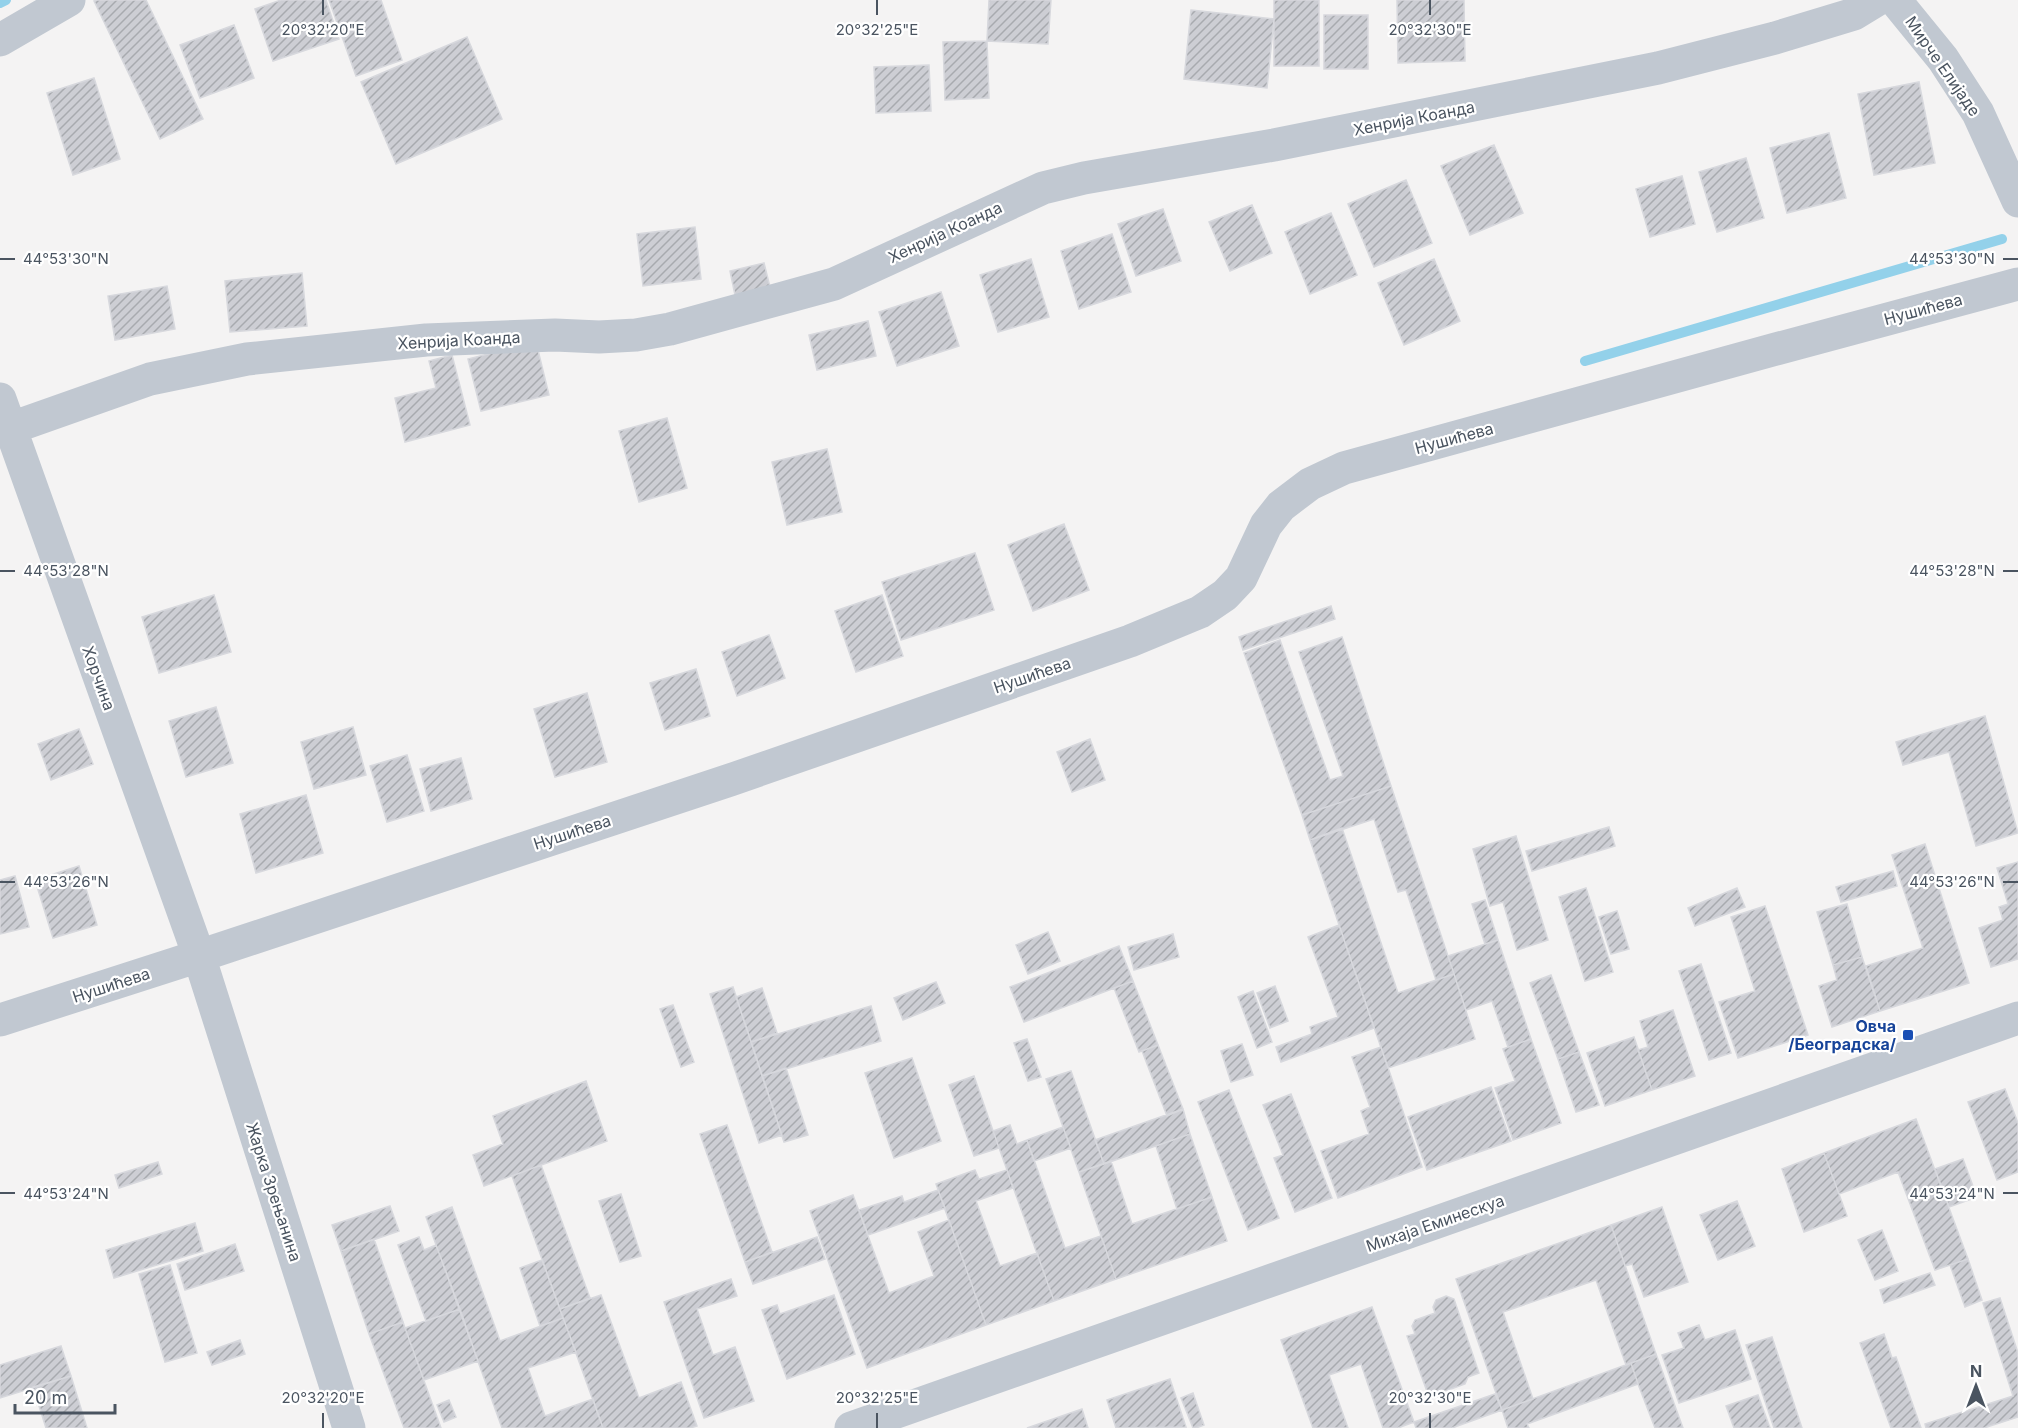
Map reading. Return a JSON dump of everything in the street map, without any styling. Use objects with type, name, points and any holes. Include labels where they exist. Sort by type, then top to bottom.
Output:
[{"type":"street","points":[[0,40],[69,0]]},
{"type":"street","name":"Хенрија Коанда","points":[[3,420],[85,401],[150,379],[247,359],[426,340],[555,335],[617,336],[670,330],[834,284],[1043,188],[1084,178],[1274,145],[1658,68],[1775,39],[1854,14],[1877,0]]},
{"type":"street","name":"Мирче Елијаде","points":[[1894,0],[1943,59],[1978,112],[2018,201]]},
{"type":"street","name":"Нушићева","points":[[0,1020],[730,780],[1130,641],[1200,612],[1225,595],[1241,578],[1266,525],[1281,506],[1311,484],[1344,468],[2018,284]]},
{"type":"street","name":"Хорчина","points":[[3,420],[199,956]]},
{"type":"street","name":"Жарка Зрењанина","points":[[199,956],[349,1428]]},
{"type":"street","name":"Михаја Еминескуа","points":[[851,1428],[2018,1018]]},
{"type":"building","points":[[146,0],[203,119],[160,139],[94,1]]},
{"type":"building","points":[[281,0],[326,0],[339,39],[273,61],[255,9]]},
{"type":"building","points":[[329,0],[381,0],[402,60],[356,76]]},
{"type":"building","points":[[989,0],[1051,0],[1048,44],[987,41]]},
{"type":"building","points":[[1274,0],[1319,0],[1319,66],[1274,66]]},
{"type":"building","points":[[1397,0],[1464,0],[1465,61],[1398,63]]},
{"type":"building","points":[[1191,10],[1274,19],[1267,88],[1184,79]]},
{"type":"building","points":[[1324,15],[1368,15],[1368,69],[1324,69]]},
{"type":"building","points":[[234,25],[254,78],[200,98],[180,45]]},
{"type":"building","points":[[467,37],[502,119],[396,164],[361,82]]},
{"type":"building","points":[[987,41],[989,98],[945,100],[943,42]]},
{"type":"building","points":[[929,65],[931,111],[876,113],[874,67]]},
{"type":"building","points":[[94,78],[120,159],[73,175],[47,93]]},
{"type":"building","points":[[1919,82],[1935,163],[1874,175],[1858,94]]},
{"type":"building","points":[[1829,133],[1846,198],[1787,213],[1770,148]]},
{"type":"building","points":[[1494,145],[1523,213],[1470,235],[1441,166]]},
{"type":"building","points":[[1746,158],[1764,218],[1717,232],[1699,172]]},
{"type":"building","points":[[1682,176],[1695,224],[1650,237],[1636,189]]},
{"type":"building","points":[[1406,180],[1432,243],[1374,267],[1348,204]]},
{"type":"building","points":[[1252,205],[1272,253],[1230,271],[1209,222]]},
{"type":"building","points":[[1163,209],[1181,261],[1136,276],[1118,224]]},
{"type":"building","points":[[1331,213],[1357,275],[1310,294],[1285,232]]},
{"type":"building","points":[[695,227],[701,279],[643,286],[637,234]]},
{"type":"building","points":[[1112,234],[1131,292],[1079,309],[1061,251]]},
{"type":"building","points":[[1031,259],[1049,317],[998,332],[980,275]]},
{"type":"building","points":[[1434,259],[1460,321],[1404,345],[1378,283]]},
{"type":"building","points":[[764,263],[770,287],[735,295],[730,271]]},
{"type":"building","points":[[302,273],[307,326],[230,332],[225,281]]},
{"type":"building","points":[[167,286],[175,329],[115,340],[108,296]]},
{"type":"building","points":[[941,292],[959,346],[897,366],[879,312]]},
{"type":"building","points":[[868,321],[876,356],[817,370],[809,335]]},
{"type":"building","points":[[536,342],[549,395],[481,411],[468,359]]},
{"type":"building","points":[[452,355],[470,425],[405,442],[395,398],[436,388],[429,361]]},
{"type":"building","points":[[667,418],[687,488],[639,502],[619,431]]},
{"type":"building","points":[[827,449],[842,512],[787,525],[772,462]]},
{"type":"building","points":[[1064,524],[1089,590],[1033,611],[1008,545]]},
{"type":"building","points":[[975,553],[994,610],[901,640],[882,582]]},
{"type":"building","points":[[214,595],[231,652],[159,673],[142,617]]},
{"type":"building","points":[[882,595],[903,656],[856,672],[835,611]]},
{"type":"building","points":[[1331,606],[1335,619],[1243,650],[1239,637]]},
{"type":"building","points":[[769,635],[785,678],[737,696],[722,652]]},
{"type":"building","points":[[1342,637],[1391,786],[1302,815],[1244,653],[1280,640],[1330,780],[1343,776],[1299,652]]},
{"type":"building","points":[[696,669],[710,716],[665,730],[650,683]]},
{"type":"building","points":[[587,693],[607,762],[555,777],[534,709]]},
{"type":"building","points":[[216,707],[233,763],[186,777],[169,721]]},
{"type":"building","points":[[1985,716],[2018,833],[1976,846],[1949,752],[1903,765],[1896,742]]},
{"type":"building","points":[[353,727],[366,775],[314,789],[301,742]]},
{"type":"building","points":[[79,729],[93,764],[51,780],[38,744]]},
{"type":"building","points":[[1090,739],[1105,780],[1072,792],[1057,752]]},
{"type":"building","points":[[407,755],[424,811],[387,822],[370,766]]},
{"type":"building","points":[[461,758],[472,799],[431,811],[420,769]]},
{"type":"building","points":[[1391,786],[1454,974],[1436,980],[1406,890],[1398,892],[1374,819],[1310,840],[1302,815]]},
{"type":"building","points":[[306,795],[323,853],[256,873],[240,814]]},
{"type":"building","points":[[1609,827],[1615,846],[1532,871],[1526,851]]},
{"type":"building","points":[[1342,828],[1398,993],[1454,974],[1475,1039],[1388,1068],[1310,840]]},
{"type":"building","points":[[1516,836],[1548,940],[1517,950],[1503,902],[1490,906],[1473,849]]},
{"type":"building","points":[[1925,844],[1969,983],[1880,1011],[1866,966],[1923,948],[1892,855]]},
{"type":"building","points":[[2018,862],[2018,959],[1991,967],[1979,928],[2003,920],[1999,907],[2008,904],[1997,868]]},
{"type":"building","points":[[79,866],[97,925],[53,938],[35,880]]},
{"type":"building","points":[[1893,871],[1897,886],[1841,902],[1836,887]]},
{"type":"building","points":[[15,876],[29,927],[0,934],[0,880]]},
{"type":"building","points":[[1586,888],[1613,972],[1585,981],[1559,897]]},
{"type":"building","points":[[1737,888],[1745,907],[1695,926],[1688,908]]},
{"type":"building","points":[[1485,900],[1498,940],[1485,944],[1472,904]]},
{"type":"building","points":[[1847,904],[1862,957],[1833,965],[1817,912]]},
{"type":"building","points":[[1765,906],[1808,1035],[1738,1058],[1719,1002],[1755,991],[1731,917]]},
{"type":"building","points":[[1617,911],[1629,949],[1611,954],[1599,917]]},
{"type":"building","points":[[1339,925],[1374,1028],[1281,1062],[1276,1047],[1312,1034],[1310,1027],[1338,1017],[1308,937]]},
{"type":"building","points":[[1048,932],[1060,961],[1028,974],[1016,945]]},
{"type":"building","points":[[1173,934],[1179,957],[1134,970],[1128,947]]},
{"type":"building","points":[[1498,940],[1531,1039],[1508,1047],[1492,1001],[1466,1010],[1448,956]]},
{"type":"building","points":[[1119,946],[1133,981],[1024,1022],[1010,987]]},
{"type":"building","points":[[1862,957],[1880,1011],[1832,1027],[1819,986],[1837,980],[1833,965]]},
{"type":"building","points":[[1701,964],[1731,1053],[1709,1060],[1679,971]]},
{"type":"building","points":[[1551,975],[1579,1052],[1558,1059],[1530,983]]},
{"type":"building","points":[[1133,981],[1158,1045],[1139,1052],[1114,988]]},
{"type":"building","points":[[936,982],[945,1003],[903,1020],[894,998]]},
{"type":"building","points":[[1275,986],[1288,1021],[1270,1028],[1257,993]]},
{"type":"building","points":[[733,987],[782,1135],[759,1143],[710,994]]},
{"type":"building","points":[[762,988],[777,1033],[751,1042],[736,997]]},
{"type":"building","points":[[1253,991],[1272,1042],[1257,1048],[1238,997]]},
{"type":"building","points":[[673,1005],[694,1062],[681,1067],[660,1009]]},
{"type":"building","points":[[871,1006],[881,1041],[762,1076],[751,1042]]},
{"type":"building","points":[[1673,1010],[1695,1076],[1652,1090],[1638,1050],[1648,1047],[1640,1021]]},
{"type":"building","points":[[1634,1037],[1652,1090],[1605,1106],[1587,1053]]},
{"type":"building","points":[[1027,1039],[1041,1077],[1028,1081],[1014,1043]]},
{"type":"building","points":[[1531,1039],[1561,1123],[1513,1140],[1495,1088],[1515,1081],[1503,1049]]},
{"type":"building","points":[[1242,1044],[1253,1075],[1231,1082],[1221,1051]]},
{"type":"building","points":[[1158,1045],[1183,1109],[1167,1116],[1142,1051]]},
{"type":"building","points":[[1381,1047],[1422,1167],[1338,1198],[1321,1151],[1369,1134],[1361,1111],[1370,1107],[1352,1057]]},
{"type":"building","points":[[1579,1052],[1599,1105],[1576,1112],[1558,1059]]},
{"type":"building","points":[[912,1058],[941,1141],[894,1158],[865,1073]]},
{"type":"building","points":[[786,1068],[808,1135],[784,1142],[762,1076]]},
{"type":"building","points":[[1071,1071],[1104,1164],[1079,1172],[1046,1079]]},
{"type":"building","points":[[974,1076],[999,1148],[974,1156],[949,1085]]},
{"type":"building","points":[[586,1081],[607,1141],[484,1186],[473,1155],[503,1144],[493,1116]]},
{"type":"building","points":[[1491,1087],[1511,1141],[1427,1170],[1408,1117]]},
{"type":"building","points":[[2005,1089],[2018,1123],[2018,1172],[1997,1180],[1968,1102]]},
{"type":"building","points":[[1229,1090],[1279,1218],[1248,1230],[1198,1102]]},
{"type":"building","points":[[1291,1094],[1332,1198],[1295,1212],[1274,1158],[1283,1155],[1263,1105]]},
{"type":"building","points":[[1183,1109],[1190,1134],[1104,1164],[1095,1140]]},
{"type":"building","points":[[1916,1119],[1968,1259],[1935,1270],[1898,1172],[1839,1194],[1824,1153]]},
{"type":"building","points":[[727,1125],[772,1252],[745,1262],[700,1134]]},
{"type":"building","points":[[1010,1125],[1017,1144],[1027,1140],[1065,1248],[1101,1236],[1116,1279],[1054,1301],[993,1131]]},
{"type":"building","points":[[1063,1127],[1071,1148],[1034,1161],[1027,1140]]},
{"type":"building","points":[[1190,1134],[1212,1197],[1177,1209],[1156,1146]]},
{"type":"building","points":[[1824,1153],[1847,1216],[1804,1232],[1782,1169]]},
{"type":"building","points":[[1963,1159],[1977,1197],[1949,1207],[1935,1169]]},
{"type":"building","points":[[1111,1161],[1132,1224],[1212,1197],[1227,1241],[1116,1279],[1079,1172]]},
{"type":"building","points":[[158,1162],[162,1174],[119,1188],[115,1175]]},
{"type":"building","points":[[541,1165],[590,1298],[560,1309],[512,1176]]},
{"type":"building","points":[[975,1170],[979,1179],[1007,1170],[1013,1188],[976,1201],[1000,1266],[1037,1253],[1054,1301],[986,1325],[936,1184]]},
{"type":"building","points":[[938,1190],[945,1208],[868,1235],[859,1210],[902,1196],[904,1202]]},
{"type":"building","points":[[621,1194],[641,1256],[620,1262],[599,1201]]},
{"type":"building","points":[[853,1195],[889,1293],[934,1276],[918,1232],[949,1220],[986,1325],[867,1368],[810,1211]]},
{"type":"building","points":[[1737,1201],[1755,1246],[1718,1260],[1700,1215]]},
{"type":"building","points":[[390,1206],[399,1231],[341,1251],[332,1225]]},
{"type":"building","points":[[452,1207],[500,1341],[563,1318],[576,1352],[528,1368],[545,1416],[593,1399],[603,1428],[502,1428],[426,1217]]},
{"type":"building","points":[[1662,1207],[1688,1282],[1644,1297],[1632,1264],[1625,1266],[1611,1225]]},
{"type":"building","points":[[195,1223],[203,1251],[114,1278],[106,1250]]},
{"type":"building","points":[[1611,1225],[1656,1354],[1626,1365],[1596,1280],[1503,1312],[1533,1399],[1502,1410],[1456,1279]]},
{"type":"building","points":[[1882,1230],[1898,1271],[1875,1280],[1858,1240]]},
{"type":"building","points":[[419,1237],[424,1250],[436,1245],[460,1309],[426,1321],[398,1245]]},
{"type":"building","points":[[817,1237],[825,1259],[753,1284],[745,1262]]},
{"type":"building","points":[[374,1239],[403,1322],[369,1334],[341,1251]]},
{"type":"building","points":[[235,1244],[244,1271],[185,1290],[177,1264]]},
{"type":"building","points":[[1968,1259],[1982,1300],[1965,1307],[1950,1265]]},
{"type":"building","points":[[542,1260],[563,1318],[540,1326],[520,1268]]},
{"type":"building","points":[[170,1265],[197,1353],[165,1362],[139,1274]]},
{"type":"building","points":[[1930,1273],[1935,1285],[1884,1303],[1880,1290]]},
{"type":"building","points":[[731,1279],[737,1296],[697,1309],[713,1355],[735,1347],[754,1401],[704,1418],[664,1302]]},
{"type":"building","points":[[601,1295],[639,1398],[681,1382],[697,1426],[690,1428],[603,1428],[560,1309]]},
{"type":"building","points":[[834,1295],[855,1354],[787,1379],[762,1310],[777,1305],[780,1314]]},
{"type":"building","points":[[1446,1296],[1454,1299],[1479,1373],[1468,1377],[1465,1384],[1429,1397],[1407,1336],[1415,1334],[1412,1326],[1415,1320],[1435,1313],[1433,1307],[1436,1300]]},
{"type":"building","points":[[2000,1298],[2018,1353],[2018,1417],[1984,1428],[1926,1428],[1925,1424],[2013,1396],[1983,1303]]},
{"type":"building","points":[[1372,1307],[1414,1422],[1398,1428],[1383,1428],[1361,1364],[1329,1375],[1348,1428],[1313,1428],[1281,1340]]},
{"type":"building","points":[[460,1309],[478,1361],[424,1380],[405,1328]]},
{"type":"building","points":[[403,1322],[441,1428],[404,1428],[369,1334]]},
{"type":"building","points":[[1699,1325],[1705,1340],[1735,1330],[1751,1379],[1679,1403],[1662,1355],[1684,1348],[1678,1333]]},
{"type":"building","points":[[1884,1334],[1892,1358],[1896,1357],[1921,1428],[1891,1428],[1860,1343]]},
{"type":"building","points":[[1772,1337],[1802,1428],[1774,1428],[1746,1345]]},
{"type":"building","points":[[240,1340],[245,1354],[212,1365],[207,1352]]},
{"type":"building","points":[[61,1346],[71,1376],[0,1398],[0,1365]]},
{"type":"building","points":[[1656,1354],[1683,1428],[1655,1428],[1638,1384],[1631,1363]]},
{"type":"building","points":[[1631,1363],[1638,1384],[1527,1424],[1529,1428],[1508,1428],[1502,1410]]},
{"type":"building","points":[[71,1376],[87,1428],[46,1428],[33,1387]]},
{"type":"building","points":[[1170,1379],[1186,1427],[1116,1428],[1107,1400]]},
{"type":"building","points":[[1193,1393],[1204,1425],[1196,1428],[1193,1428],[1181,1398]]},
{"type":"building","points":[[1495,1394],[1502,1410],[1452,1428],[1416,1428],[1414,1422]]},
{"type":"building","points":[[1758,1395],[1770,1428],[1734,1428],[1726,1406]]},
{"type":"building","points":[[449,1400],[456,1417],[444,1422],[437,1405]]},
{"type":"building","points":[[1082,1409],[1088,1428],[1027,1428]]},
{"type":"waterway","points":[[0,3],[6,0]]},
{"type":"waterway","points":[[1585,361],[2002,239]]},
{"type":"place","name":"Овча /Београдска/","points":[[1908,1035]]}]
